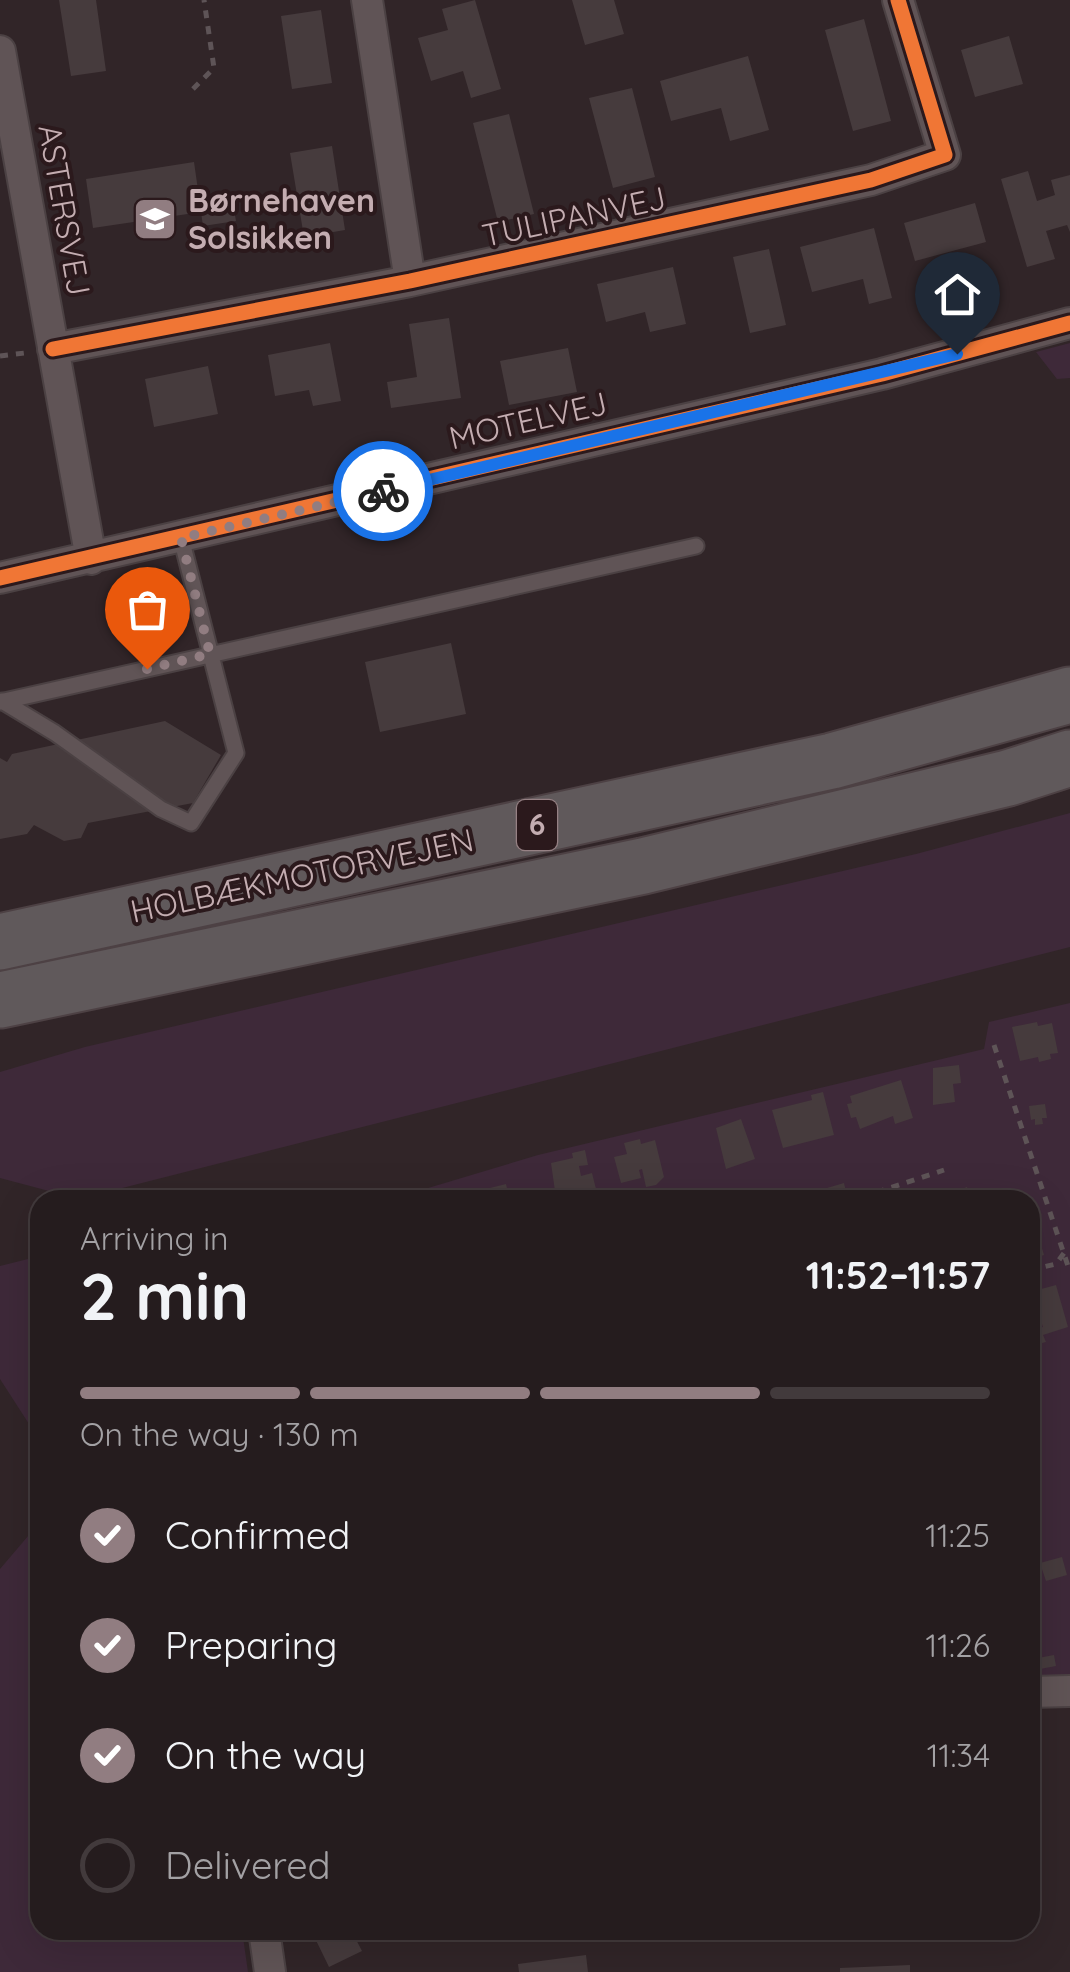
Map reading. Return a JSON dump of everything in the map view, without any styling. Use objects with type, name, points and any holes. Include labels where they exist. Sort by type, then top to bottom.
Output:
[{"type":"highway","name":"HOLBÆKMOTORVEJEN","points":[[0,942],[832,760],[1070,695]]},
{"type":"highway","name":"HOLBÆKMOTORVEJEN","points":[[0,1000],[643,866],[1008,778],[1070,758]]},
{"type":"street","points":[[367,0],[410,281]]},
{"type":"street","name":"TULIPANVEJ","points":[[53,349],[410,281],[871,180],[945,155],[898,0]]},
{"type":"street","name":"ASTERSVEJ","points":[[0,50],[90,559]]},
{"type":"street","name":"MOTELVEJ","points":[[0,578],[862,378],[1070,323]]},
{"type":"street","points":[[1040,1692],[1070,1692]]},
{"type":"street","points":[[265,1940],[270,1972]]},
{"type":"lane","points":[[1,702],[55,732],[160,810],[192,823],[236,754],[181,538]]},
{"type":"lane","points":[[1,702],[696,546]]},
{"type":"path","points":[[192,89],[214,68],[204,0]]},
{"type":"path","points":[[994,1045],[1067,1252],[1070,1272]]},
{"type":"path","points":[[883,1190],[944,1170]]},
{"type":"path","points":[[1040,1268],[1056,1264],[1067,1252]]},
{"type":"shaded area","points":[[1070,343],[1070,378],[1057,379],[1036,352]]},
{"type":"shaded area","points":[[1070,813],[1070,947],[114,1190],[45,1190],[0,1178],[0,1072],[85,1047],[916,854]]},
{"type":"shaded area","points":[[1070,1003],[1070,1679],[1040,1680],[1040,1190],[421,1190],[538,1155],[984,1049],[989,1022]]},
{"type":"shaded area","points":[[30,1258],[30,1426],[0,1379],[0,1266]]},
{"type":"shaded area","points":[[30,1534],[30,1940],[243,1940],[248,1972],[0,1972],[0,1569]]},
{"type":"building","points":[[59,0],[96,0],[106,71],[71,76]]},
{"type":"building","points":[[475,0],[501,89],[471,98],[463,71],[431,81],[418,38],[448,30],[442,9]]},
{"type":"building","points":[[572,0],[614,0],[624,34],[585,45]]},
{"type":"building","points":[[321,10],[332,83],[292,89],[281,16]]},
{"type":"building","points":[[864,19],[891,121],[853,131],[825,30]]},
{"type":"building","points":[[1009,36],[1023,84],[975,97],[961,50]]},
{"type":"building","points":[[748,56],[769,130],[730,141],[721,108],[671,121],[660,81]]},
{"type":"building","points":[[632,88],[655,177],[613,188],[589,98]]},
{"type":"building","points":[[509,114],[534,214],[498,222],[473,123]]},
{"type":"building","points":[[332,146],[345,230],[304,237],[290,153]]},
{"type":"building","points":[[194,162],[199,197],[231,192],[236,221],[203,226],[201,212],[93,228],[86,179]]},
{"type":"building","points":[[1028,171],[1037,201],[1055,195],[1051,180],[1070,175],[1070,232],[1067,225],[1046,231],[1055,259],[1027,267],[1001,179]]},
{"type":"building","points":[[975,203],[986,242],[915,261],[904,223]]},
{"type":"building","points":[[874,228],[892,298],[869,304],[863,279],[812,292],[800,247]]},
{"type":"building","points":[[769,249],[786,325],[750,333],[733,257]]},
{"type":"building","points":[[673,267],[686,324],[650,332],[645,312],[606,322],[597,284]]},
{"type":"building","points":[[449,318],[461,398],[391,408],[387,382],[417,377],[409,324]]},
{"type":"building","points":[[330,343],[341,401],[313,406],[309,390],[275,396],[268,355]]},
{"type":"building","points":[[568,348],[577,392],[509,405],[500,361]]},
{"type":"building","points":[[208,366],[218,414],[154,427],[145,379]]},
{"type":"building","points":[[451,643],[466,714],[380,732],[365,662]]},
{"type":"building","points":[[165,721],[221,755],[193,803],[88,823],[81,838],[64,841],[34,825],[27,834],[0,839],[0,758],[7,762],[12,754]]},
{"type":"building","points":[[1037,1022],[1038,1026],[1052,1023],[1058,1053],[1039,1062],[1038,1057],[1020,1061],[1012,1027]]},
{"type":"building","points":[[959,1065],[961,1083],[953,1084],[955,1102],[933,1105],[933,1068]]},
{"type":"building","points":[[901,1080],[913,1118],[895,1124],[893,1116],[860,1129],[856,1117],[851,1118],[847,1104],[852,1103],[850,1096]]},
{"type":"building","points":[[823,1092],[834,1135],[783,1148],[772,1110],[812,1100],[811,1095]]},
{"type":"building","points":[[1045,1104],[1047,1118],[1042,1118],[1043,1124],[1035,1125],[1029,1106]]},
{"type":"building","points":[[741,1119],[755,1159],[726,1169],[716,1128]]},
{"type":"building","points":[[640,1139],[641,1144],[655,1140],[664,1177],[656,1185],[646,1187],[642,1169],[641,1178],[621,1183],[614,1157],[627,1154],[624,1143]]},
{"type":"building","points":[[585,1150],[588,1165],[579,1166],[581,1176],[592,1173],[596,1189],[555,1190],[551,1163],[573,1158],[572,1153]]},
{"type":"building","points":[[844,1183],[846,1190],[828,1190]]},
{"type":"building","points":[[506,1184],[507,1190],[482,1190]]},
{"type":"building","points":[[1056,1285],[1068,1327],[1043,1335],[1046,1342],[1040,1344],[1043,1327],[1040,1289]]},
{"type":"building","points":[[1062,1557],[1067,1575],[1046,1581],[1040,1563]]},
{"type":"building","points":[[1054,1655],[1056,1666],[1040,1669],[1040,1658]]},
{"type":"building","points":[[316,1940],[356,1940],[362,1951],[329,1967]]},
{"type":"building","points":[[586,1955],[588,1972],[519,1972],[518,1964]]},
{"type":"building","points":[[910,1965],[910,1972],[840,1972],[840,1968]]},
{"type":"cycle path","points":[[53,349],[410,281],[871,180],[945,155],[898,0]]},
{"type":"cycle path","points":[[0,578],[882,374],[1070,323]]},
{"type":"way so far","points":[[147,669],[210,654],[181,538],[383,491]]},
{"type":"place","name":"Børnehaven Solsikken","points":[[155,219]]},
{"type":"route","points":[[383,491],[957,354]]}]
